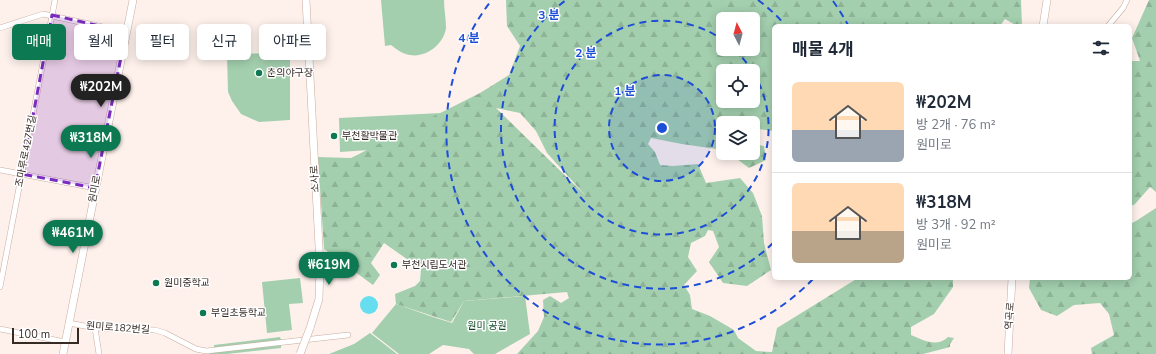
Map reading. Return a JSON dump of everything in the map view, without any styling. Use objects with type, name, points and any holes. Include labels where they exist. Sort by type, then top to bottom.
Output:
[{"type":"street","name":"조마루로427번길","points":[[0,287],[55,0]]},
{"type":"street","name":"원미로","points":[[128,24],[133,0]]},
{"type":"street","name":"소사로","points":[[300,354],[319,298],[320,265],[306,0]]},
{"type":"street","points":[[1043,24],[1047,0]]},
{"type":"street","points":[[1110,24],[1123,8],[1127,0]]},
{"type":"street","points":[[0,28],[42,14],[91,24]]},
{"type":"street","name":"원미로","points":[[63,354],[120,60]]},
{"type":"street","points":[[0,170],[95,188]]},
{"type":"street","name":"역곡로","points":[[1008,354],[1012,280]]},
{"type":"street","name":"원미로182번길","points":[[69,323],[95,328],[155,330],[166,333],[196,349],[206,351],[348,334]]},
{"type":"street","points":[[95,328],[99,354]]},
{"type":"street","points":[[0,329],[65,342]]},
{"type":"highlighted area","points":[[52,15],[126,32],[95,188],[22,174]]},
{"type":"green space","points":[[381,0],[444,0],[445,34],[433,49],[422,54],[405,54],[391,45],[385,46]]},
{"type":"green space","points":[[506,0],[1021,0],[1022,24],[1014,24],[1005,19],[1001,24],[772,24],[772,131],[760,129],[760,116],[716,116],[716,149],[651,138],[648,144],[655,152],[660,165],[673,166],[698,164],[706,183],[740,178],[753,193],[762,216],[764,243],[771,270],[747,286],[723,283],[709,262],[719,247],[713,231],[708,230],[705,236],[691,243],[688,257],[697,271],[684,285],[690,295],[692,309],[710,316],[734,330],[738,338],[756,351],[772,352],[777,328],[855,280],[953,280],[953,287],[934,314],[911,327],[911,335],[930,342],[939,342],[948,337],[954,338],[950,344],[950,347],[923,354],[517,354],[538,331],[544,317],[543,300],[550,296],[561,303],[569,298],[567,292],[464,301],[451,322],[396,304],[395,294],[415,286],[420,281],[421,269],[384,243],[371,263],[380,275],[373,285],[324,249],[318,157],[351,158],[480,93],[509,75],[520,46],[507,26]],"holes":[[[496,108],[520,113],[536,131],[547,153],[586,196]]]},
{"type":"green space","points":[[1149,0],[1156,0],[1156,192],[1150,187],[1132,206],[1132,61],[1140,61],[1132,38]]},
{"type":"green space","name":"춘의야구장","points":[[259,53],[259,60],[290,60],[290,120],[259,122],[241,114],[232,101],[228,92],[227,60],[251,60],[251,54]]},
{"type":"green space","points":[[441,113],[443,145],[340,152],[339,118]]},
{"type":"green space","points":[[760,145],[764,146],[766,160],[749,168],[738,160],[760,160]]},
{"type":"green space","points":[[1156,208],[1156,354],[1092,354],[1091,348],[1114,335],[1109,314],[1100,303],[1074,305],[1057,316],[1041,310],[1029,288],[1030,280],[1132,280],[1132,223]]},
{"type":"green space","points":[[300,278],[303,303],[289,304],[292,330],[267,333],[262,282]]},
{"type":"green space","name":"원미 공원","points":[[525,296],[530,334],[495,354],[474,354],[469,349],[443,345],[429,354],[399,354],[372,333],[396,304],[452,323],[464,301]]},
{"type":"green space","points":[[370,333],[397,354],[329,354],[354,344]]},
{"type":"green space","points":[[280,337],[281,340],[214,348],[214,345]]},
{"type":"green space","points":[[281,344],[281,348],[227,354],[210,354],[210,353]]},
{"type":"water","points":[[369,296],[375,299],[378,305],[375,311],[369,314],[363,311],[360,305],[363,299]]},
{"type":"place","name":"춘의야구장","points":[[259,73]]},
{"type":"place","name":"부천활박물관","points":[[334,136]]},
{"type":"place","name":"부천시립도서관","points":[[394,265]]},
{"type":"place","name":"원미중학교","points":[[156,283]]},
{"type":"place","name":"부일초등학교","points":[[203,313]]}]
